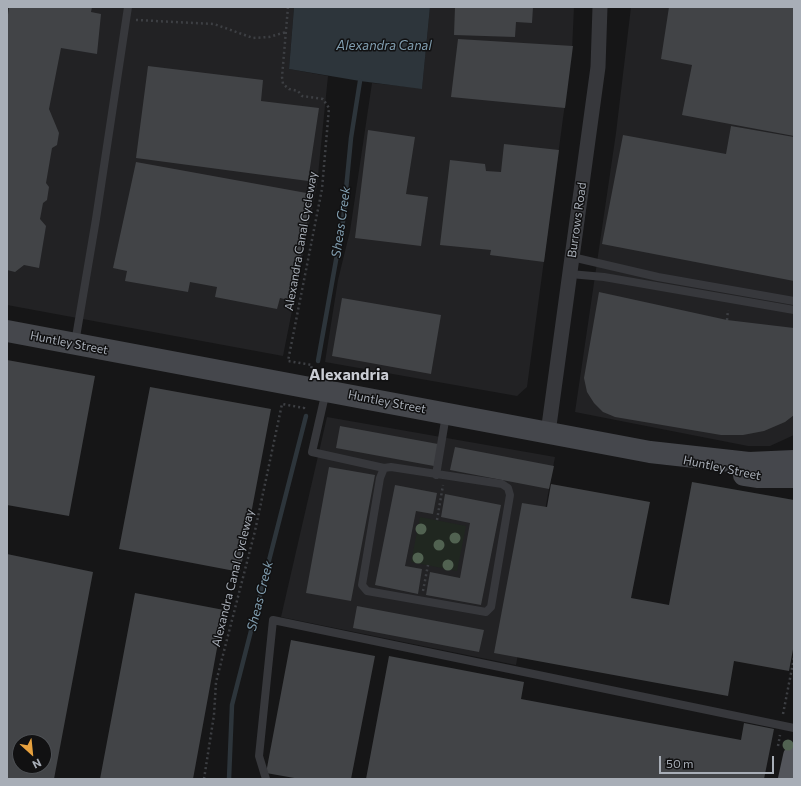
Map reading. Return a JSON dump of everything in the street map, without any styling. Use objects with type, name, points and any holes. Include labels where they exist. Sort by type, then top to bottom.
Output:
[{"type":"main road","name":"Huntley Street","points":[[7,331],[650,452],[716,469],[757,477],[794,477]]},
{"type":"main road","name":"Huntley Street","points":[[650,452],[749,463],[794,461]]},
{"type":"main road","points":[[789,779],[794,756]]},
{"type":"street","name":"Burrows Road","points":[[548,433],[598,67],[600,7]]},
{"type":"lane","points":[[75,344],[128,19],[128,7]]},
{"type":"lane","points":[[572,258],[658,277],[794,301]]},
{"type":"lane","points":[[570,274],[617,280],[794,310]]},
{"type":"lane","points":[[326,391],[312,452],[384,468],[391,467],[502,484],[508,488],[510,495],[491,607],[486,612],[367,591],[362,584],[380,478],[384,468]]},
{"type":"lane","points":[[436,475],[446,414]]},
{"type":"lane","points":[[266,779],[259,756],[273,620],[794,728]]},
{"type":"path","points":[[128,19],[214,24],[253,38],[269,37],[286,32],[288,7]]},
{"type":"path","name":"Alexandra Canal Cycleway","points":[[286,32],[282,77],[283,84],[289,89],[298,91],[302,96],[323,98],[329,108],[322,189],[288,361],[312,365]]},
{"type":"path","name":"Alexandra Canal Cycleway","points":[[204,779],[214,715],[216,682],[255,531],[282,404],[304,408]]},
{"type":"path","points":[[437,520],[445,476]]},
{"type":"path","points":[[421,601],[428,565]]},
{"type":"shaded area","points":[[7,7],[294,7],[289,69],[328,76],[317,185],[283,356],[7,305]]},
{"type":"shaded area","points":[[430,7],[574,7],[572,51],[527,387],[517,396],[325,362],[338,280],[350,231],[372,83],[422,88]]},
{"type":"shaded area","points":[[631,7],[794,7],[794,435],[770,446],[748,446],[575,412],[616,133]]},
{"type":"shaded area","points":[[327,417],[555,457],[516,665],[281,617]]},
{"type":"shaded area","points":[[420,517],[466,526],[457,571],[411,562]]},
{"type":"water","name":"Alexandra Canal","points":[[294,7],[430,7],[422,89],[360,81],[289,69]]},
{"type":"building","points":[[9,7],[92,7],[91,12],[101,14],[97,54],[61,48],[49,109],[59,133],[57,145],[52,148],[46,183],[49,187],[47,200],[43,203],[40,219],[46,226],[39,268],[24,265],[15,272],[7,270],[7,22]]},
{"type":"building","points":[[455,7],[533,7],[532,23],[516,22],[515,37],[454,35]]},
{"type":"building","points":[[669,7],[794,7],[794,136],[682,115],[692,65],[661,59]]},
{"type":"building","points":[[458,39],[573,46],[565,108],[451,97]]},
{"type":"building","points":[[148,66],[263,80],[261,101],[319,108],[308,181],[136,158]]},
{"type":"building","points":[[731,126],[794,137],[794,281],[602,244],[623,135],[726,154]]},
{"type":"building","points":[[368,130],[415,137],[406,194],[428,197],[421,246],[355,238]]},
{"type":"building","points":[[504,144],[559,150],[544,262],[490,255],[491,250],[440,245],[450,160],[485,164],[486,171],[501,172]]},
{"type":"building","points":[[136,162],[312,194],[293,301],[280,298],[277,309],[215,297],[217,287],[190,282],[188,292],[125,281],[127,271],[113,268]]},
{"type":"building","points":[[599,292],[727,320],[794,328],[794,415],[785,422],[764,431],[743,435],[721,435],[615,417],[603,412],[594,403],[587,392],[584,378]]},
{"type":"building","points":[[342,298],[441,315],[431,374],[332,356]]},
{"type":"building","points":[[7,360],[95,376],[69,516],[7,505]]},
{"type":"building","points":[[150,387],[271,409],[240,572],[119,549]]},
{"type":"building","points":[[340,426],[438,444],[434,466],[336,448]]},
{"type":"building","points":[[455,447],[554,466],[549,489],[450,470]]},
{"type":"building","points":[[329,467],[375,475],[351,601],[306,593]]},
{"type":"building","points":[[692,482],[794,500],[794,644],[789,671],[734,661],[728,696],[494,653],[522,503],[547,507],[551,484],[650,502],[631,598],[669,605]]},
{"type":"building","points":[[395,485],[437,493],[433,514],[416,511],[405,566],[422,569],[418,594],[375,585]]},
{"type":"building","points":[[445,494],[501,505],[481,605],[426,595],[430,572],[460,578],[470,523],[441,517]]},
{"type":"building","points":[[7,554],[93,572],[54,779],[7,779]]},
{"type":"building","points":[[135,593],[224,610],[193,779],[100,779]]},
{"type":"building","points":[[357,606],[484,630],[479,652],[353,628]]},
{"type":"building","points":[[291,640],[375,656],[351,779],[300,779],[266,773]]},
{"type":"building","points":[[389,656],[524,682],[521,699],[741,740],[744,723],[774,729],[764,779],[366,779]]},
{"type":"waterway","name":"Sheas Creek","points":[[318,361],[343,221],[351,138],[360,81]]},
{"type":"waterway","name":"Sheas Creek","points":[[229,779],[232,705],[306,416]]},
{"type":"district","name":"Alexandria","points":[[349,375]]}]
